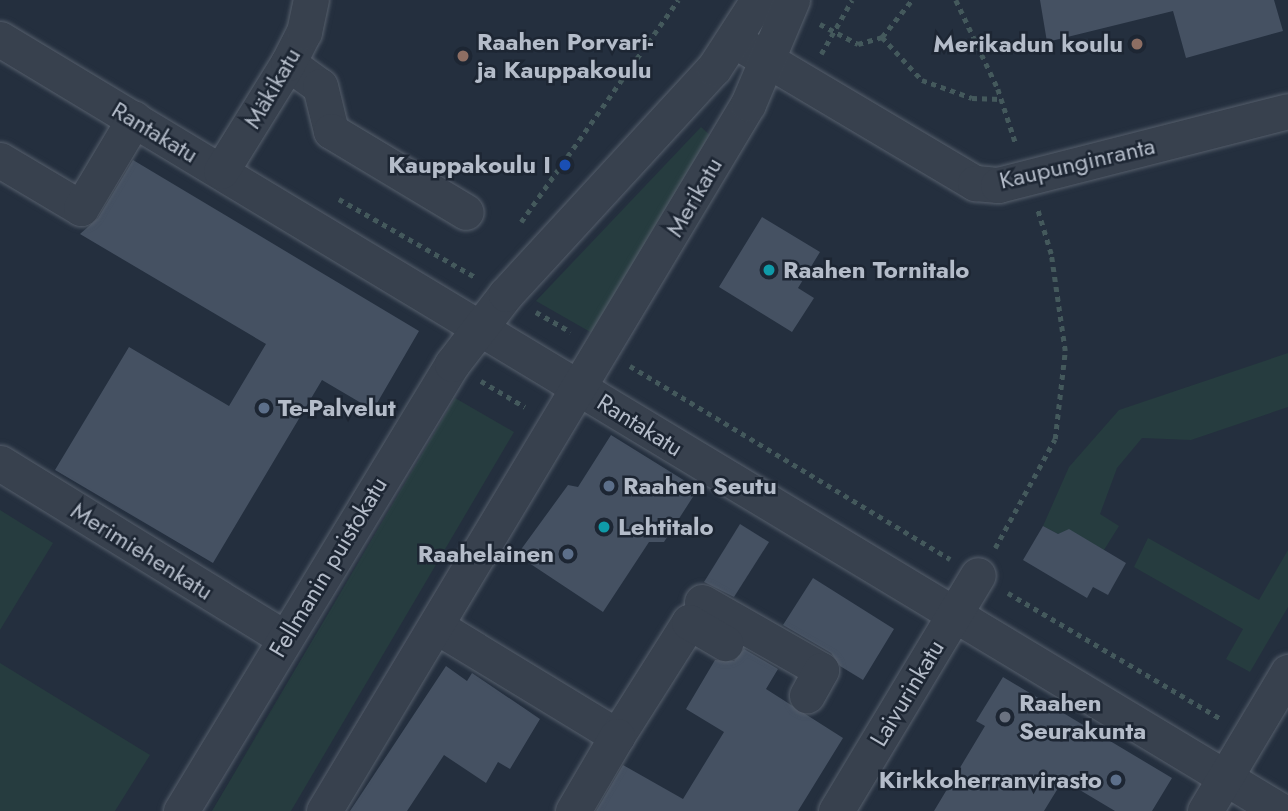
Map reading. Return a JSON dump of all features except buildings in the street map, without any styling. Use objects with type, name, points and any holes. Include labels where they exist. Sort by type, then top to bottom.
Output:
[{"type":"street","name":"Mäkikatu","points":[[221,171],[288,63],[304,32],[311,0]]},
{"type":"street","points":[[480,326],[679,109],[734,40],[758,0]]},
{"type":"street","name":"Merikatu","points":[[582,388],[770,62],[792,0]]},
{"type":"street","name":"Rantakatu","points":[[0,39],[480,326],[953,616],[1281,811]]},
{"type":"street","name":"Kaupunginranta","points":[[734,40],[975,183],[1020,165],[1288,111]]},
{"type":"street","points":[[288,63],[320,86],[331,131],[466,212]]},
{"type":"street","points":[[0,160],[80,208],[134,119]]},
{"type":"street","name":"Fellmanin puistokatu","points":[[181,811],[452,364],[480,326]]},
{"type":"street","points":[[324,811],[582,388]]},
{"type":"street","name":"Merimiehenkatu","points":[[0,463],[285,638]]},
{"type":"street","name":"Laivurinkatu","points":[[836,811],[978,575]]},
{"type":"street","points":[[573,811],[701,601],[821,670],[807,695]]},
{"type":"street","points":[[689,622],[725,643]]},
{"type":"street","points":[[436,626],[617,736]]},
{"type":"street","points":[[1205,811],[1288,672]]},
{"type":"path","points":[[517,227],[678,0]]},
{"type":"path","points":[[833,31],[858,44],[882,37],[912,0]]},
{"type":"path","points":[[956,0],[1001,99],[1020,153],[1020,165],[1051,254],[1065,352],[1055,439],[978,575],[1249,735]]},
{"type":"path","points":[[882,37],[922,80],[972,98],[1001,99]]},
{"type":"path","points":[[819,56],[831,64]]},
{"type":"path","points":[[477,278],[485,268]]},
{"type":"path","points":[[452,364],[557,426]]},
{"type":"green space","points":[[701,127],[711,136],[592,333],[536,301]]},
{"type":"green space","points":[[1288,353],[1288,407],[1191,440],[1142,438],[1117,468],[1100,514],[1119,526],[1104,550],[1069,530],[1058,534],[1043,526],[1069,467],[1119,410]]},
{"type":"green space","points":[[455,398],[514,432],[291,811],[212,811]]},
{"type":"green space","points":[[0,510],[53,543],[0,630]]},
{"type":"green space","points":[[1148,538],[1259,600],[1288,550],[1288,607],[1250,672],[1226,659],[1243,629],[1134,567]]},
{"type":"green space","points":[[0,663],[150,755],[115,811],[0,811]]},
{"type":"place","name":"Merikadun koulu","points":[[1137,44]]},
{"type":"place","name":"Raahen Porvari- ja Kauppakoulu","points":[[463,56]]},
{"type":"place","name":"Kauppakoulu I","points":[[565,165]]},
{"type":"place","name":"Raahen Tornitalo","points":[[769,270]]},
{"type":"place","name":"Te-Palvelut","points":[[264,408]]},
{"type":"place","name":"Raahen Seutu","points":[[609,486]]},
{"type":"place","name":"Lehtitalo","points":[[604,527]]},
{"type":"place","name":"Raahelainen","points":[[568,554]]},
{"type":"place","name":"Raahen Seurakunta","points":[[1005,717]]},
{"type":"place","name":"Kirkkoherranvirasto","points":[[1116,780]]}]
